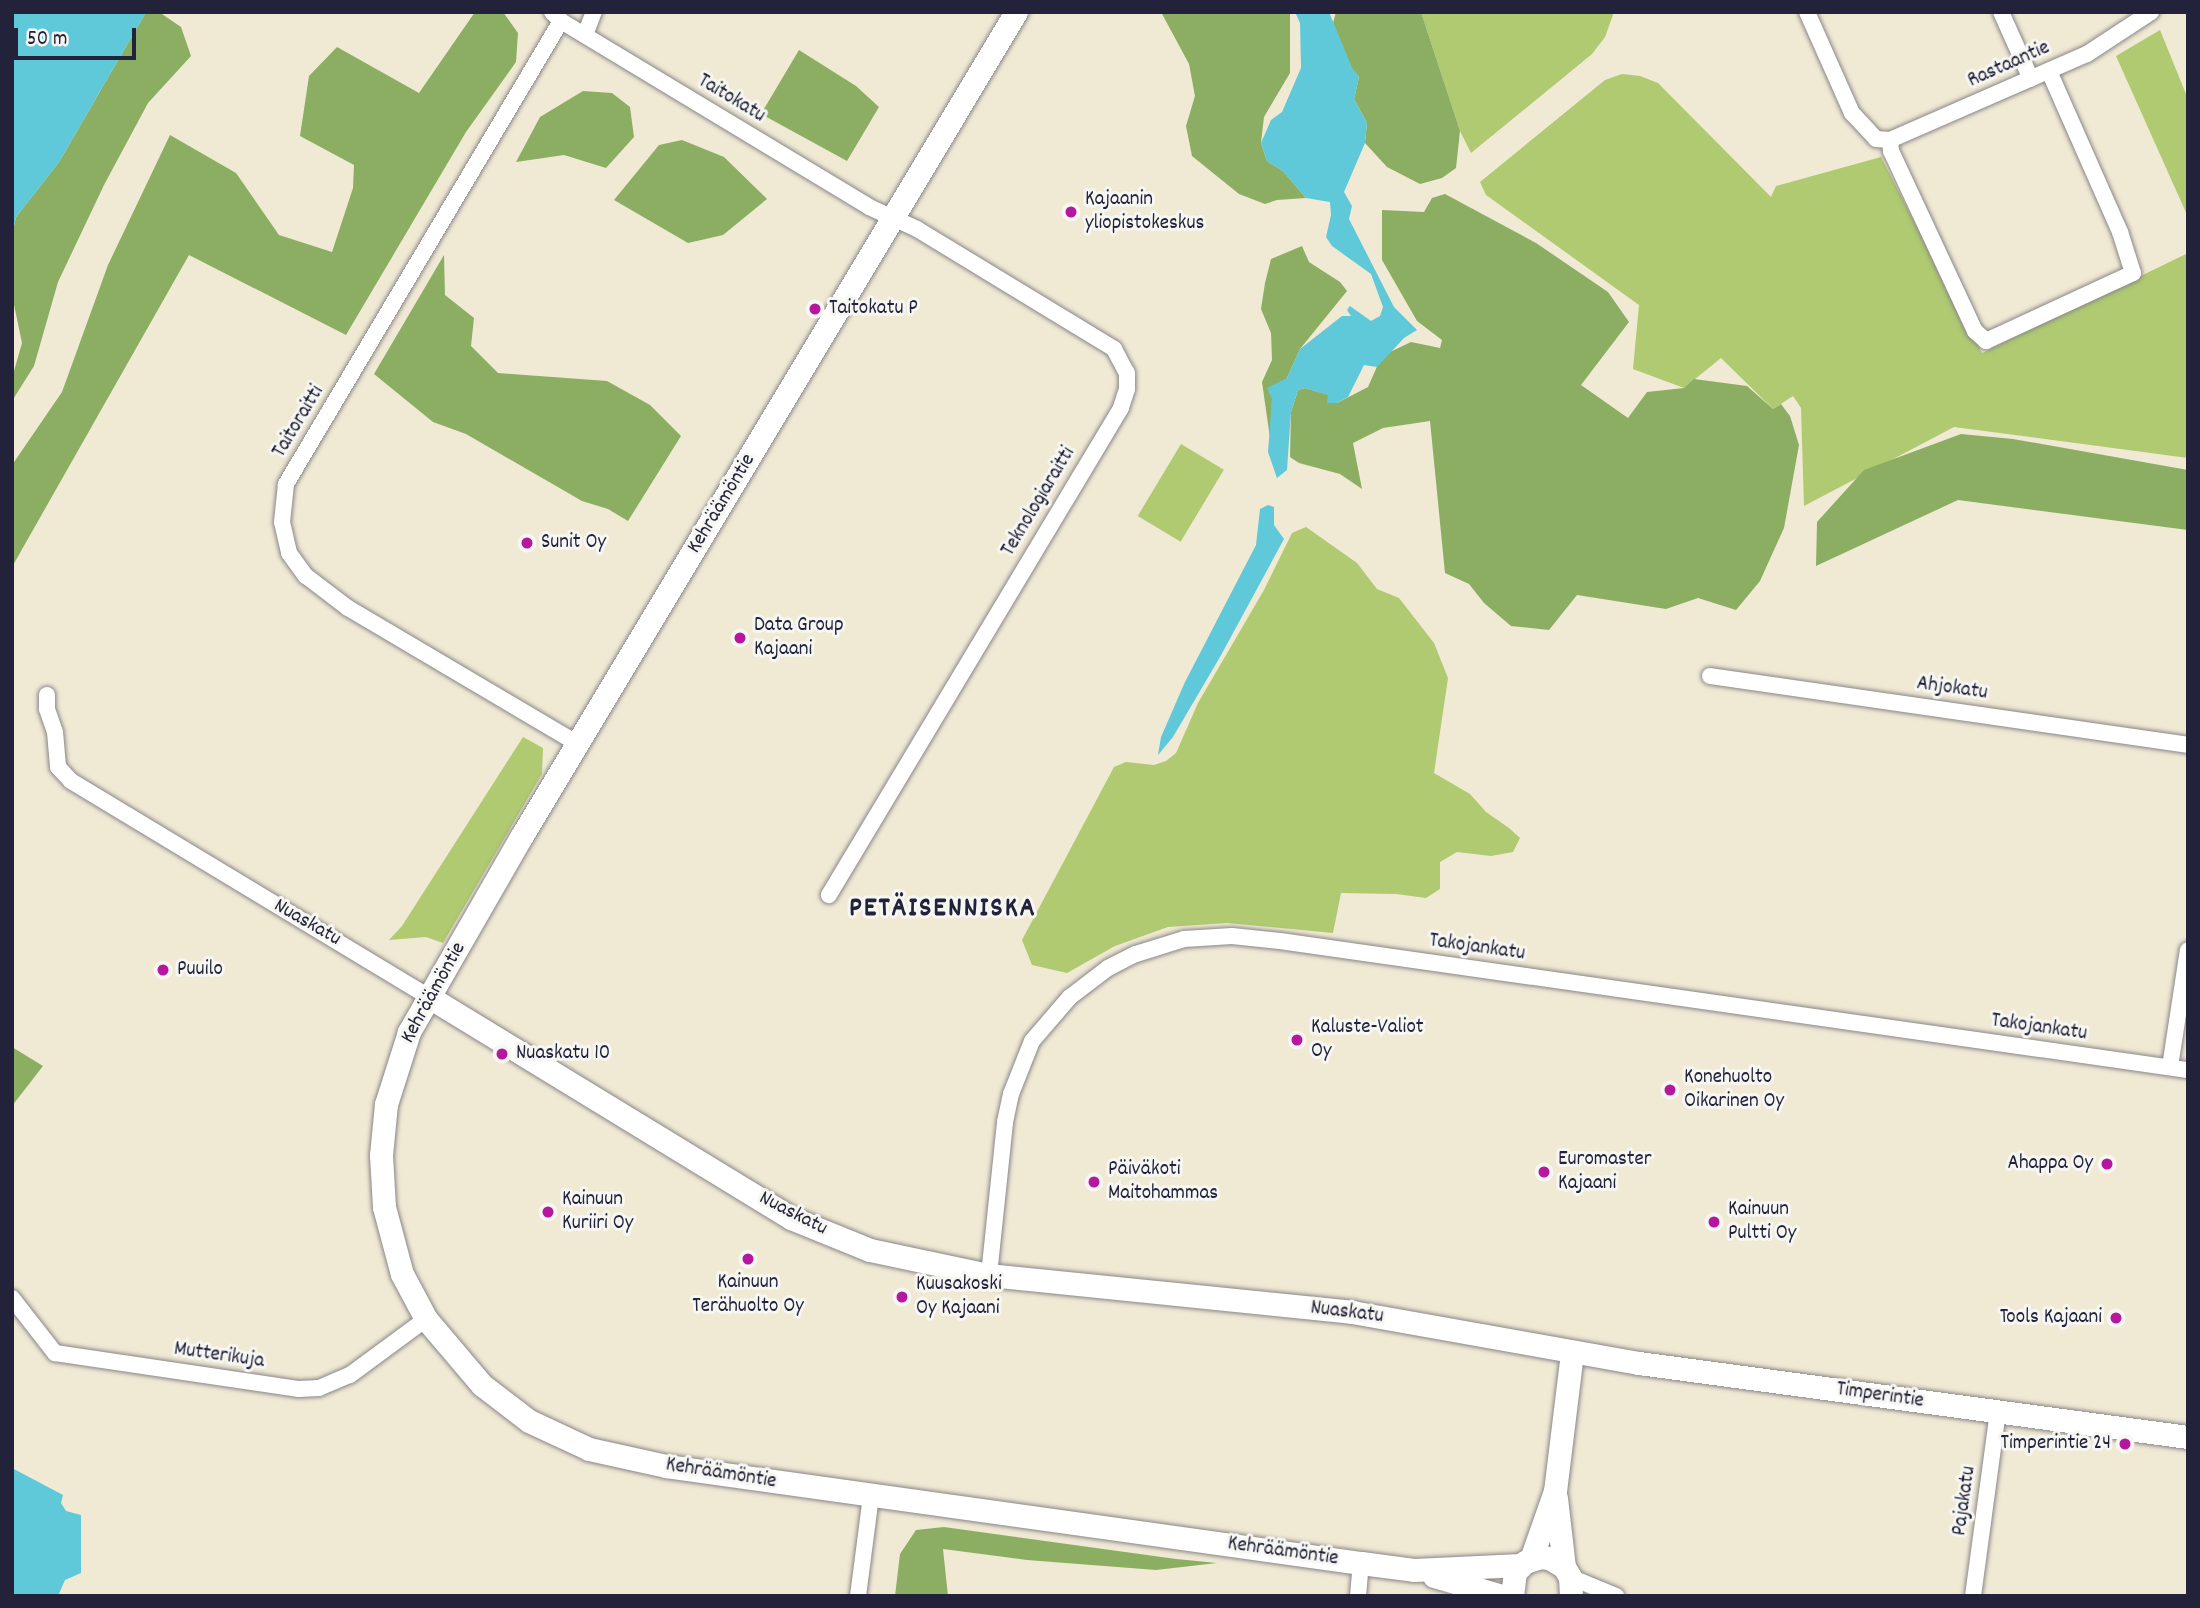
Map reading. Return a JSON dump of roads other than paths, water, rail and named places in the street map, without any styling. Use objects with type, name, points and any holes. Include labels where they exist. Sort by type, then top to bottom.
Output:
[{"type":"street","points":[[584,35],[594,12]]},
{"type":"street","name":"Kehräämöntie","points":[[1016,12],[409,1032],[386,1104],[381,1155],[384,1207],[402,1274],[426,1319],[482,1385],[529,1421],[589,1449],[666,1466],[1414,1570],[1502,1596]]},
{"type":"street","points":[[1807,12],[1852,113],[1883,139],[1891,151],[1975,331],[1986,341],[2133,272],[2120,232],[2049,71]]},
{"type":"street","points":[[2001,12],[2031,79]]},
{"type":"street","name":"Rastaantie","points":[[1883,139],[2087,54],[2151,12]]},
{"type":"street","name":"Taitokatu","points":[[556,17],[869,207],[893,216]]},
{"type":"street","name":"Taitoraitti","points":[[556,17],[286,484],[282,522],[289,553],[306,576],[348,608],[578,744]]},
{"type":"street","name":"Teknologiaraitti","points":[[829,895],[1121,408],[1127,389],[1127,373],[1114,349],[893,216]]},
{"type":"street","name":"Ahjokatu","points":[[1710,676],[2188,745]]},
{"type":"street","name":"Nuaskatu","points":[[47,695],[47,709],[55,732],[58,768],[71,781],[792,1218],[870,1250],[989,1275],[1352,1312],[1572,1352]]},
{"type":"street","name":"Takojankatu","points":[[989,1275],[1005,1122],[1015,1082],[1032,1041],[1070,997],[1108,968],[1136,954],[1184,939],[1232,936],[1280,941],[2188,1070]]},
{"type":"street","points":[[2170,1067],[2188,950]]},
{"type":"street","name":"Mutterikuja","points":[[12,1298],[55,1353],[299,1389],[319,1388],[350,1375],[426,1319]]},
{"type":"street","points":[[1512,1596],[1511,1581],[1526,1562],[1555,1491],[1572,1352]]},
{"type":"street","name":"Timperintie","points":[[1572,1352],[2188,1437]]},
{"type":"street","name":"Pajakatu","points":[[1973,1596],[1998,1412]]},
{"type":"street","points":[[1555,1491],[1568,1580],[1616,1596]]},
{"type":"street","points":[[858,1596],[871,1496]]},
{"type":"street","name":"Kehräämöntie","points":[[1414,1570],[1549,1558],[1568,1580]]},
{"type":"street","points":[[1357,1596],[1362,1563]]},
{"type":"water","points":[[12,12],[146,12],[59,162],[16,217],[12,235]]},
{"type":"water","points":[[1295,12],[1329,12],[1352,68],[1359,77],[1354,99],[1367,123],[1365,143],[1344,192],[1352,206],[1349,219],[1394,307],[1417,330],[1404,338],[1377,367],[1364,365],[1348,397],[1337,403],[1327,403],[1328,395],[1305,388],[1298,390],[1291,412],[1287,470],[1277,478],[1268,452],[1272,399],[1267,388],[1287,378],[1300,349],[1342,316],[1351,316],[1347,310],[1350,306],[1371,321],[1380,316],[1383,307],[1371,274],[1332,246],[1326,237],[1331,215],[1330,202],[1306,198],[1283,171],[1267,161],[1261,143],[1271,120],[1282,112],[1301,68],[1300,23]]},
{"type":"water","points":[[1268,505],[1274,507],[1274,525],[1284,539],[1220,657],[1173,737],[1158,755],[1161,737],[1185,682],[1256,545],[1260,509]]},
{"type":"water","points":[[12,1468],[63,1495],[61,1503],[66,1511],[81,1515],[81,1573],[65,1580],[58,1596],[12,1596]]},
{"type":"place","name":"Kajaanin yliopistokeskus","points":[[1071,212]]},
{"type":"place","name":"Taitokatu P","points":[[815,309]]},
{"type":"place","name":"Sunit Oy","points":[[527,543]]},
{"type":"place","name":"Data Group Kajaani","points":[[740,638]]},
{"type":"place","name":"Puuilo","points":[[163,970]]},
{"type":"place","name":"Kaluste-Valiot Oy","points":[[1297,1040]]},
{"type":"place","name":"Nuaskatu 10","points":[[502,1054]]},
{"type":"place","name":"Konehuolto Oikarinen Oy","points":[[1670,1090]]},
{"type":"place","name":"Ahappa Oy","points":[[2107,1164]]},
{"type":"place","name":"Euromaster Kajaani","points":[[1544,1172]]},
{"type":"place","name":"Päiväkoti Maitohammas","points":[[1094,1182]]},
{"type":"place","name":"Kainuun Kuriiri Oy","points":[[548,1212]]},
{"type":"place","name":"Kainuun Pultti Oy","points":[[1714,1222]]},
{"type":"place","name":"Kainuun Terähuolto Oy","points":[[748,1259]]},
{"type":"place","name":"Kuusakoski Oy Kajaani","points":[[902,1297]]},
{"type":"place","name":"Tools Kajaani","points":[[2116,1318]]},
{"type":"place","name":"Timperintie 24","points":[[2125,1444]]},
{"type":"district","name":"PETÄISENNISKA","points":[[943,910]]}]
